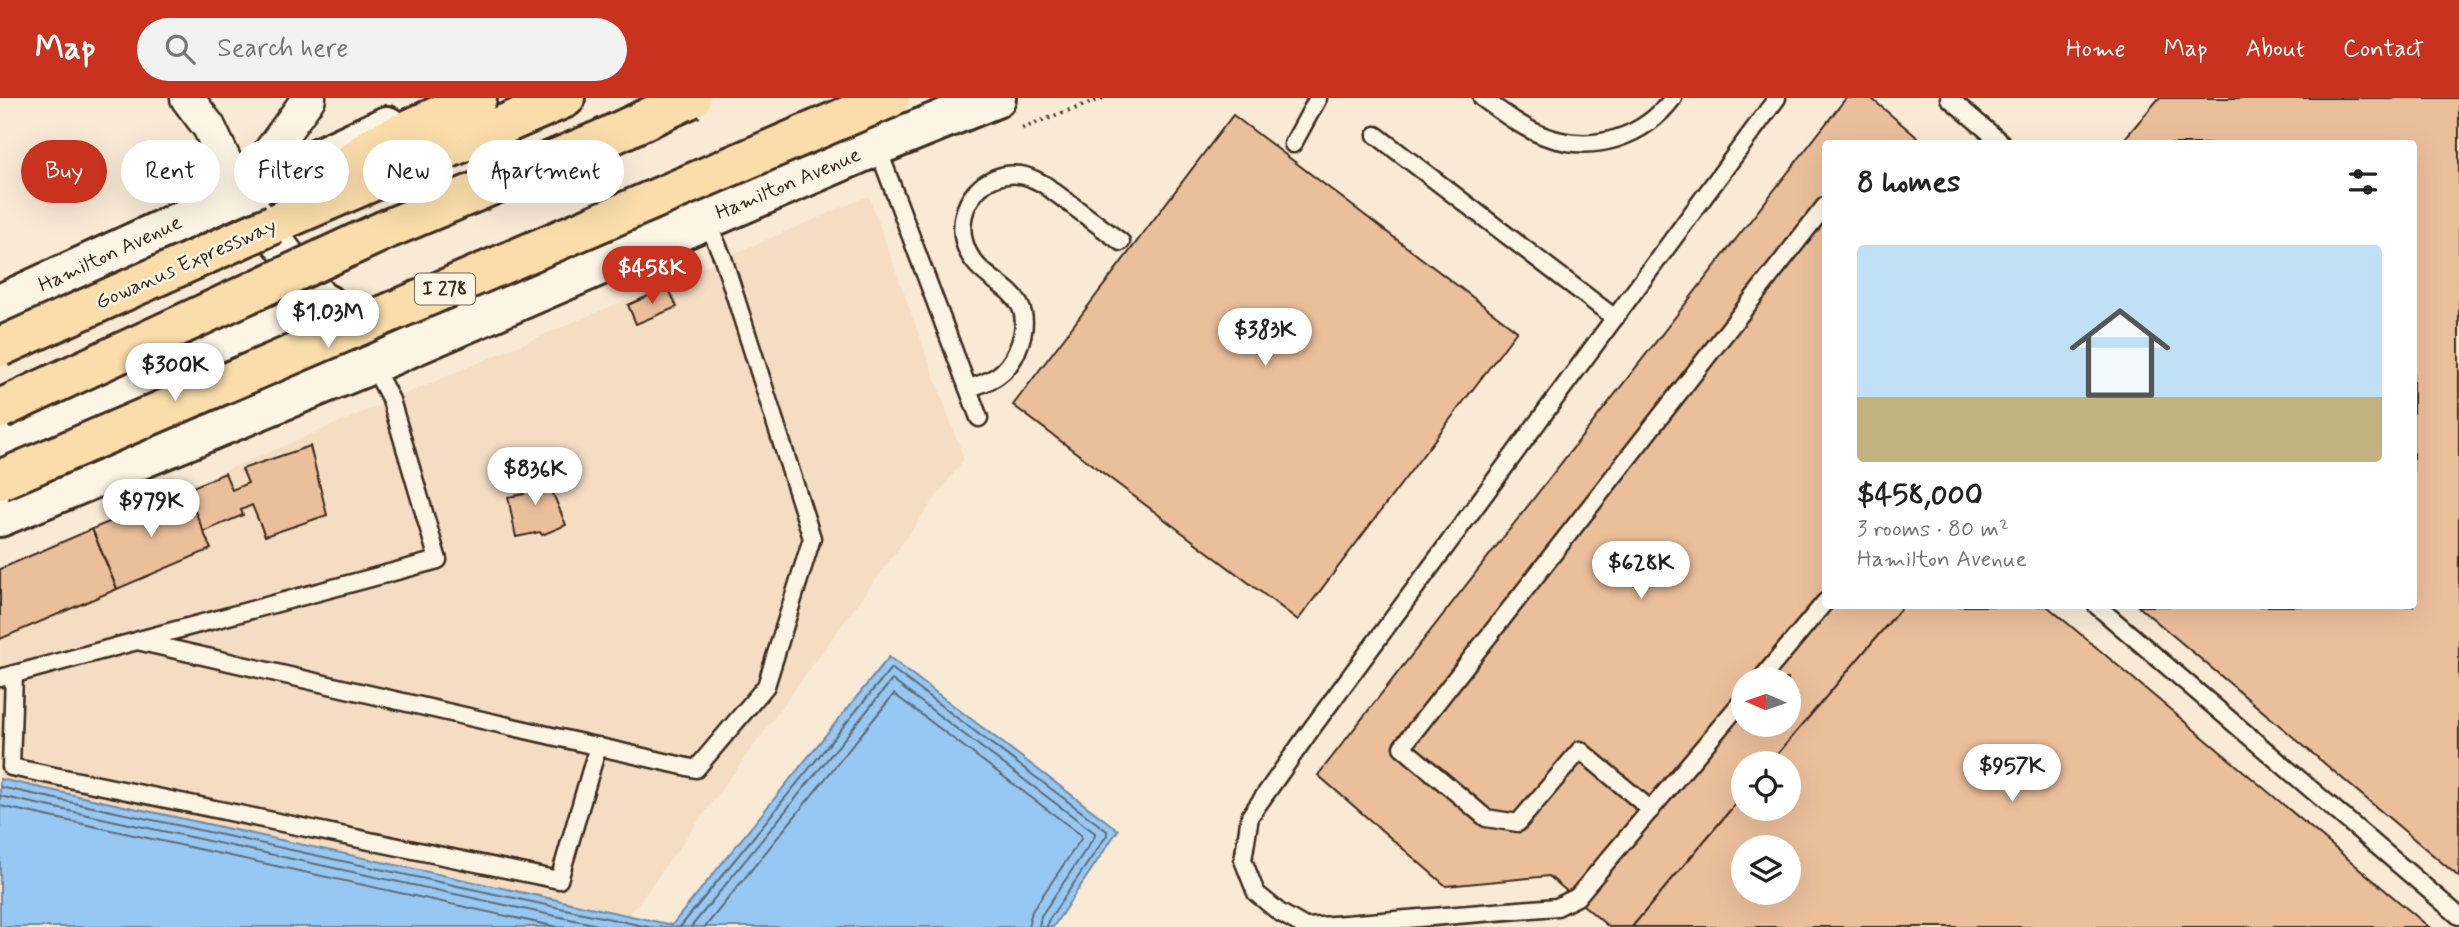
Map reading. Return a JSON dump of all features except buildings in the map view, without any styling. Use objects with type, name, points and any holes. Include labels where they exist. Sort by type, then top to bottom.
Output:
[{"type":"highway","points":[[274,224],[373,145],[477,98]]},
{"type":"highway","name":"Gowanus Expressway","points":[[0,347],[565,98]]},
{"type":"highway","points":[[0,409],[385,230],[603,139],[691,98]]},
{"type":"highway","name":"I 278","points":[[0,480],[890,98]]},
{"type":"main road","name":"Hamilton Avenue","points":[[349,144],[450,98]]},
{"type":"main road","name":"Hamilton Avenue","points":[[0,517],[372,363],[877,146],[996,98]]},
{"type":"main road","name":"Hamilton Avenue","points":[[0,304],[234,196]]},
{"type":"main road","points":[[0,447],[326,304]]},
{"type":"street","points":[[187,98],[209,127],[234,180]]},
{"type":"street","points":[[278,140],[309,98]]},
{"type":"street","points":[[248,203],[372,363]]},
{"type":"lane","points":[[1293,144],[1318,98]]},
{"type":"lane","points":[[1482,98],[1526,127],[1547,137],[1576,144],[1608,142],[1637,131],[1664,110],[1672,98]]},
{"type":"lane","points":[[1731,714],[1577,897],[1557,907],[1306,927],[1279,912],[1256,893],[1243,860],[1250,816],[1777,98]]},
{"type":"lane","points":[[1949,98],[1998,140]]},
{"type":"lane","points":[[1376,135],[1615,318]]},
{"type":"lane","points":[[877,146],[979,418]]},
{"type":"lane","points":[[968,388],[990,382],[1004,372],[1014,357],[1024,326],[1023,308],[1014,295],[984,272],[973,260],[964,243],[963,217],[978,188],[991,179],[1004,175],[1033,178],[1121,242]]},
{"type":"lane","points":[[1651,810],[1580,750],[1518,823],[1486,818],[1402,747],[1822,209]]},
{"type":"lane","points":[[137,641],[696,769],[766,686],[813,538],[723,258],[706,219]]},
{"type":"lane","points":[[372,363],[391,400],[438,560],[7,676],[11,767],[559,880],[598,746]]},
{"type":"lane","points":[[1771,667],[1822,606]]},
{"type":"lane","points":[[2101,609],[2459,915]]},
{"type":"shaded area","points":[[869,196],[964,459],[629,916],[0,778],[0,567]]},
{"type":"water","points":[[889,657],[1118,830],[1053,927],[0,927],[0,779],[672,925]]}]
